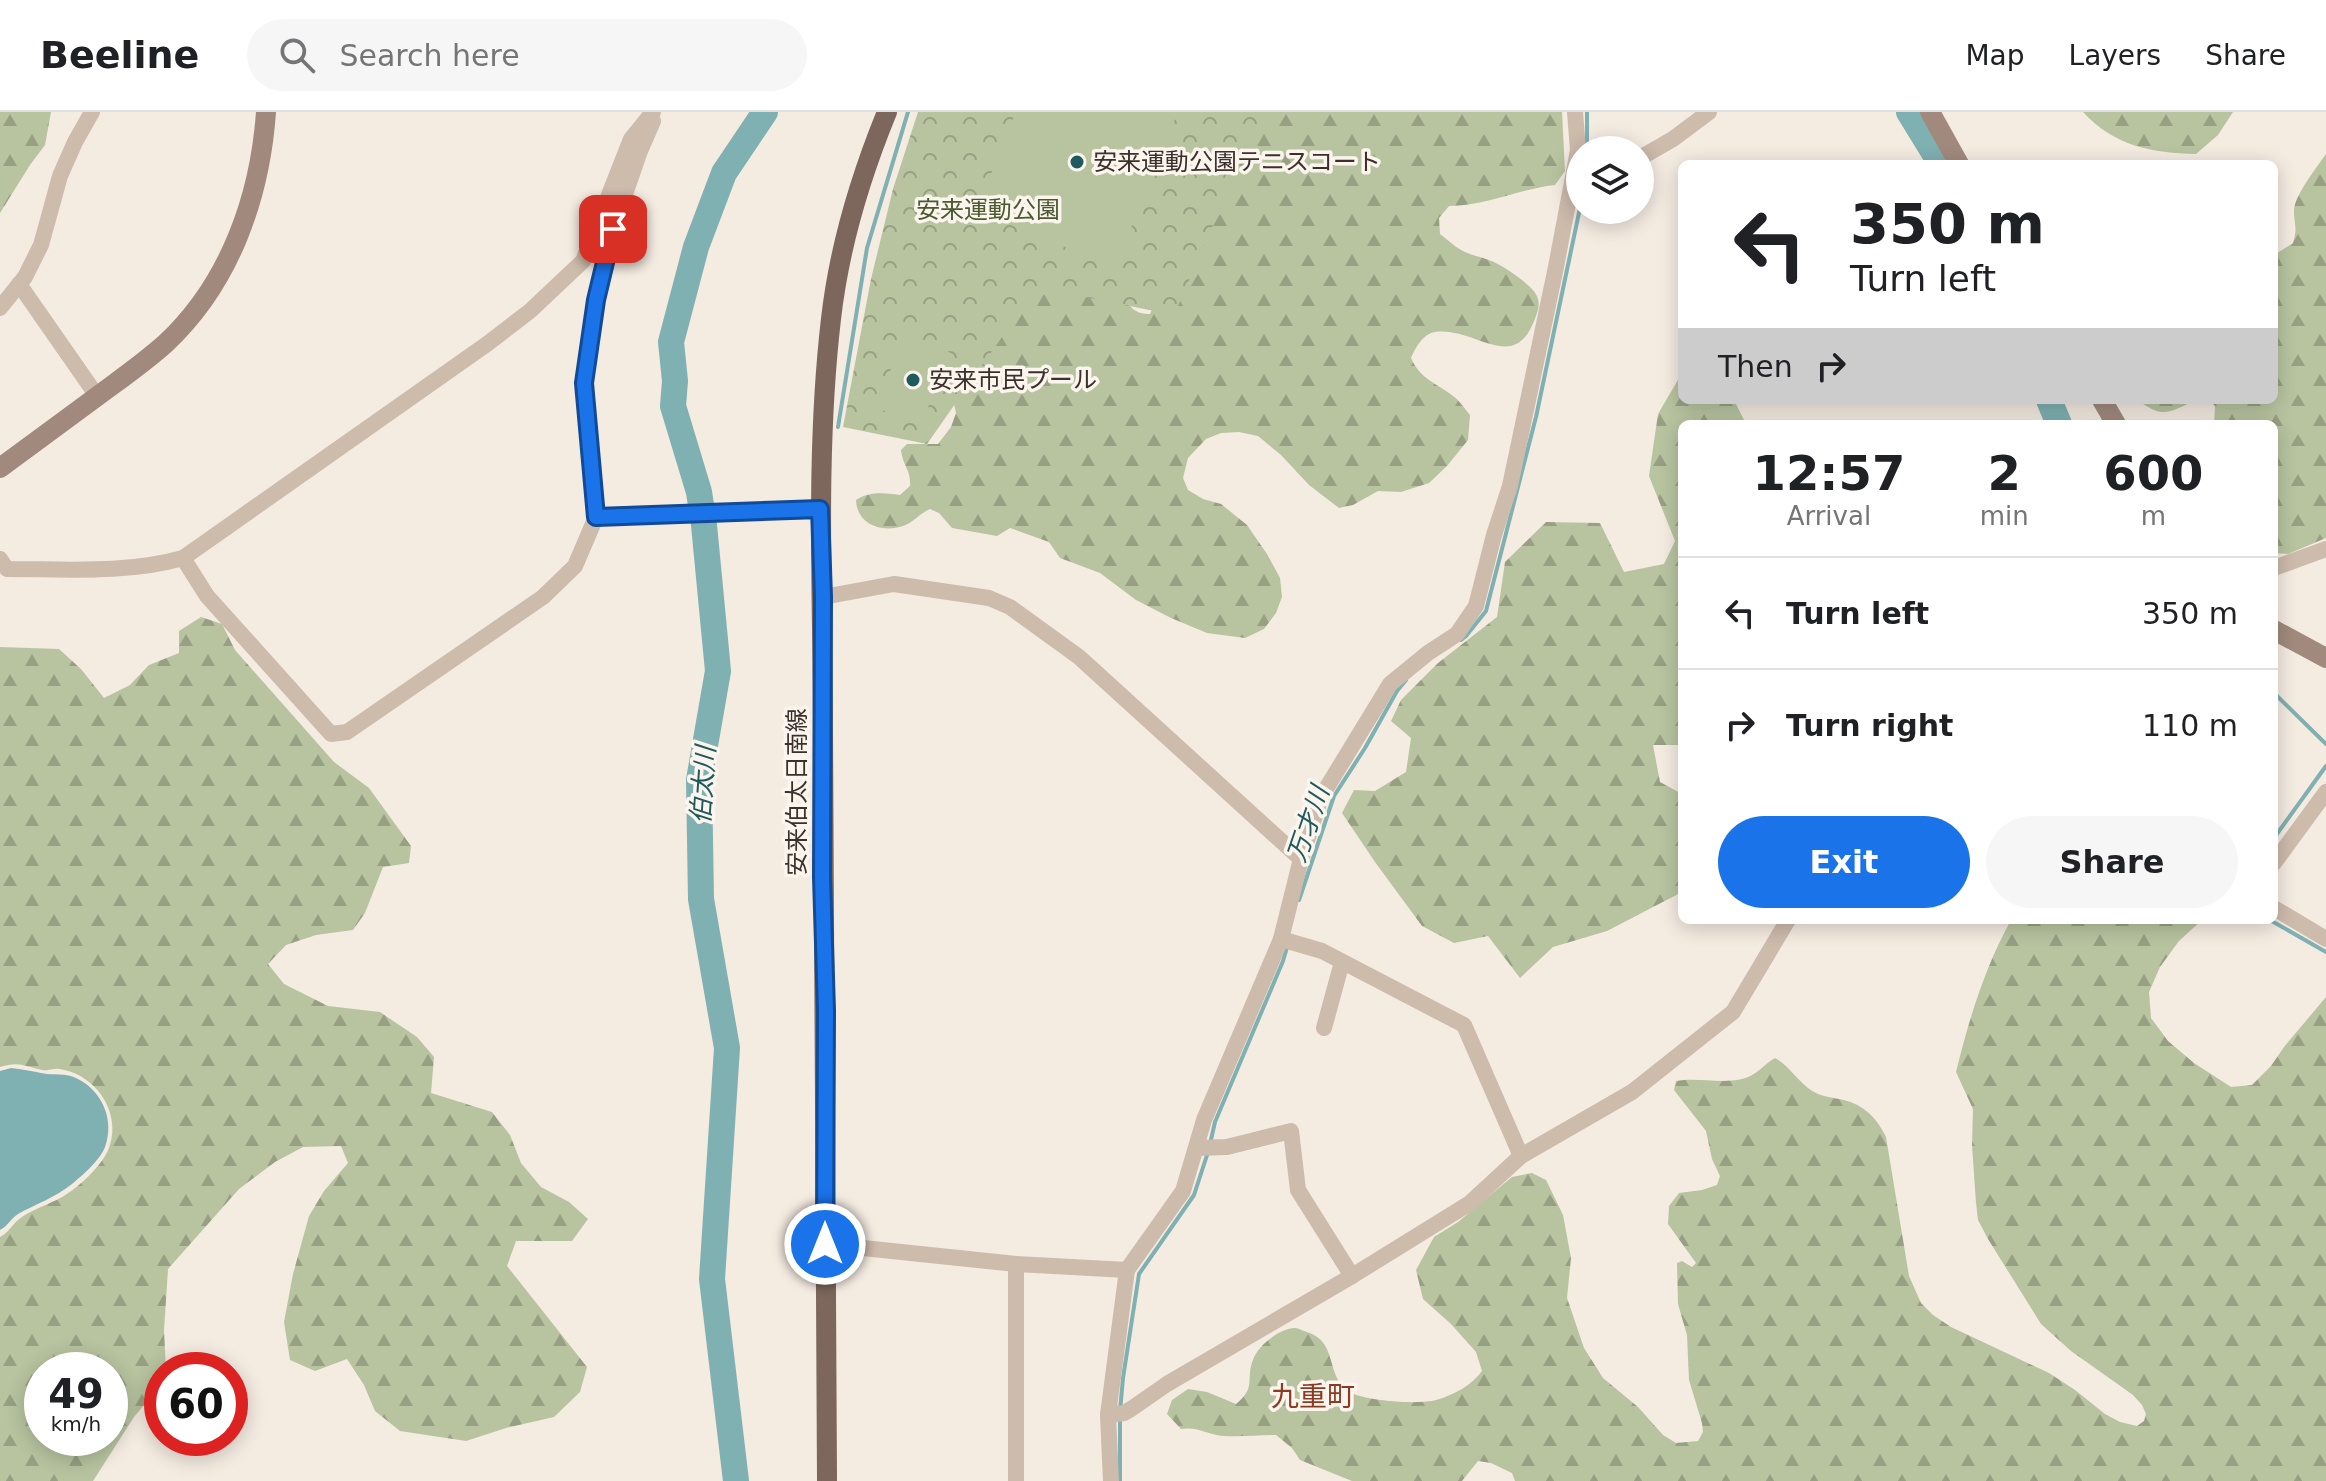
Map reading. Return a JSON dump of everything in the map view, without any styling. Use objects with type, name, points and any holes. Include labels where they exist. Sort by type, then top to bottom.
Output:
[{"type":"main road","name":"安来伯太日南線","points":[[827,1481],[820,509],[824,398],[831,316],[846,238],[874,144],[887,112]]},
{"type":"street","points":[[0,308],[25,277],[41,245],[60,176],[92,112]]},
{"type":"street","points":[[0,468],[144,362],[195,311],[236,243],[249,208],[260,162],[266,112]]},
{"type":"street","points":[[183,558],[207,596],[331,734],[347,732],[543,597],[575,566],[602,516],[584,383],[596,300],[613,229],[655,112]]},
{"type":"street","points":[[0,559],[7,569],[126,569],[183,558],[487,344],[530,311],[583,261],[631,139],[655,112]]},
{"type":"street","points":[[1575,112],[1577,136]]},
{"type":"street","points":[[1654,150],[1709,112]]},
{"type":"street","points":[[1930,112],[1957,160]]},
{"type":"street","points":[[1111,1481],[1127,1270],[1183,1191],[1205,1148],[1204,1120],[1281,939],[1301,859],[1321,797],[1390,684],[1457,634],[1476,606],[1510,486],[1566,224]]},
{"type":"street","points":[[19,284],[97,396]]},
{"type":"street","points":[[602,516],[820,509]]},
{"type":"street","points":[[2278,567],[2326,549]]},
{"type":"street","points":[[823,597],[894,584],[989,598],[1010,607],[1079,657],[1301,859]]},
{"type":"street","points":[[2278,632],[2326,658]]},
{"type":"street","points":[[2278,858],[2326,792]]},
{"type":"street","points":[[2278,910],[2326,939]]},
{"type":"street","points":[[1116,1414],[1470,1203],[1521,1156],[1632,1092],[1733,1012],[1786,924]]},
{"type":"street","points":[[1281,939],[1322,951],[1464,1025],[1521,1156]]},
{"type":"street","points":[[1324,1028],[1342,962]]},
{"type":"street","points":[[1205,1148],[1227,1147],[1291,1131],[1298,1190],[1352,1276]]},
{"type":"street","points":[[825,1244],[1016,1264],[1127,1270]]},
{"type":"street","points":[[1016,1264],[1016,1481]]},
{"type":"green space","points":[[0,112],[51,112],[45,145],[0,213]]},
{"type":"green space","name":"安来運動公園","points":[[918,112],[1282,112],[1252,136],[1174,315],[1046,289],[1016,317],[927,444],[843,427],[871,279],[893,189]]},
{"type":"green space","name":"安来運動公園テニスコート","points":[[1016,112],[1178,112],[1115,267],[976,211]]},
{"type":"green space","points":[[1271,112],[1562,112],[1565,171],[1555,185],[1449,206],[1439,218],[1440,234],[1462,250],[1494,262],[1512,273],[1532,289],[1539,302],[1528,333],[1518,343],[1494,345],[1451,332],[1435,332],[1423,338],[1415,350],[1411,358],[1419,371],[1456,398],[1470,415],[1468,440],[1447,466],[1429,483],[1401,492],[1378,491],[1353,505],[1339,508],[1309,485],[1258,436],[1239,432],[1221,433],[1206,439],[1188,458],[1183,478],[1188,490],[1203,499],[1221,504],[1247,525],[1280,578],[1282,597],[1276,613],[1264,629],[1245,638],[1207,633],[1171,618],[1136,600],[1100,573],[1060,558],[1049,542],[1010,528],[997,536],[952,528],[939,513],[930,509],[907,525],[895,528],[872,525],[861,516],[856,500],[872,494],[900,495],[910,486],[901,450],[907,444],[938,444],[951,427],[956,413],[951,391],[955,371],[1051,284],[1122,294],[1133,309],[1150,314],[1154,304],[1149,249]]},
{"type":"green space","points":[[2083,112],[2233,112],[2218,135],[2196,154],[2164,152],[2121,140],[2095,124]]},
{"type":"green space","points":[[2326,154],[2326,538],[2288,554],[2278,553],[2278,420],[2214,420],[2213,404],[2278,404],[2278,252],[2293,243],[2295,205]]},
{"type":"green space","name":"安来市民プール","points":[[904,333],[951,353],[920,426],[875,407],[898,352],[888,348],[891,341],[900,344]]},
{"type":"green space","points":[[1678,380],[1678,404],[1736,404],[1744,420],[1678,420],[1678,745],[1653,745],[1660,782],[1678,792],[1678,894],[1607,931],[1553,947],[1520,978],[1488,936],[1454,943],[1422,926],[1342,813],[1354,790],[1375,791],[1406,772],[1411,738],[1391,721],[1401,700],[1438,663],[1497,617],[1505,562],[1546,522],[1600,523],[1624,572],[1664,564],[1675,541],[1649,476],[1658,414]]},
{"type":"green space","points":[[2144,404],[2187,404],[2166,412]]},
{"type":"green space","points":[[201,617],[222,624],[235,650],[334,762],[369,788],[411,846],[409,863],[383,867],[365,913],[353,930],[316,935],[286,945],[268,964],[284,984],[328,1006],[380,1012],[417,1037],[434,1057],[431,1093],[492,1112],[510,1135],[521,1163],[541,1187],[569,1202],[588,1219],[572,1241],[516,1241],[507,1266],[587,1367],[580,1392],[554,1417],[466,1441],[400,1431],[375,1411],[364,1385],[347,1359],[315,1371],[290,1360],[284,1322],[309,1216],[324,1191],[348,1163],[341,1146],[303,1147],[275,1162],[239,1189],[168,1269],[165,1352],[144,1352],[144,1405],[128,1426],[128,1352],[24,1352],[24,1456],[109,1456],[93,1481],[0,1481],[0,1237],[23,1216],[62,1197],[95,1169],[109,1148],[112,1121],[103,1097],[95,1087],[73,1073],[17,1064],[0,1067],[0,647],[59,649],[81,669],[104,698],[130,685],[149,665],[179,653],[179,631]]},
{"type":"green space","points":[[2009,924],[2198,924],[2179,941],[2160,967],[2149,992],[2151,1018],[2168,1041],[2194,1063],[2231,1087],[2252,1085],[2326,997],[2326,1481],[1515,1481],[1512,1473],[1491,1463],[1478,1461],[1462,1481],[1352,1481],[1300,1460],[1292,1448],[1276,1435],[1224,1436],[1181,1429],[1167,1414],[1172,1400],[1188,1389],[1207,1392],[1236,1404],[1246,1393],[1251,1367],[1259,1349],[1276,1334],[1295,1328],[1323,1342],[1340,1383],[1353,1394],[1417,1402],[1436,1400],[1462,1389],[1482,1371],[1476,1352],[1423,1299],[1416,1270],[1434,1237],[1458,1222],[1512,1177],[1532,1173],[1546,1180],[1563,1215],[1571,1258],[1567,1298],[1584,1348],[1603,1378],[1638,1407],[1663,1435],[1676,1443],[1698,1441],[1703,1432],[1702,1423],[1689,1380],[1687,1335],[1678,1304],[1677,1263],[1682,1261],[1692,1267],[1696,1263],[1668,1224],[1669,1206],[1679,1193],[1717,1185],[1720,1176],[1712,1159],[1706,1131],[1674,1090],[1676,1081],[1747,1078],[1775,1058],[1812,1091],[1864,1109],[1882,1130],[1886,1137],[1909,1276],[1921,1303],[1951,1327],[2049,1373],[2105,1414],[2137,1426],[2144,1421],[2146,1414],[2142,1405],[2041,1324],[1978,1220],[1972,1145],[1973,1109],[1956,1072],[1966,1032],[1993,956]]},
{"type":"water","points":[[11,1068],[68,1076],[86,1084],[104,1107],[108,1137],[99,1157],[76,1180],[59,1193],[18,1214],[0,1230],[0,1071]]},
{"type":"waterway","name":"伯太川","points":[[736,1481],[712,1279],[727,1048],[701,899],[699,780],[718,671],[699,492],[673,406],[675,381],[671,342],[696,247],[724,173],[765,112]]},
{"type":"waterway","points":[[838,427],[867,248],[908,112]]},
{"type":"waterway","name":"万才川","points":[[1587,112],[1587,136]]},
{"type":"waterway","points":[[1909,112],[1939,160]]},
{"type":"waterway","name":"万才川","points":[[1461,640],[1486,611],[1536,417],[1577,224]]},
{"type":"waterway","points":[[2051,404],[2057,420]]},
{"type":"waterway","name":"万才川","points":[[1299,900],[1334,796],[1406,680]]},
{"type":"waterway","points":[[2278,697],[2326,744]]},
{"type":"waterway","points":[[2278,832],[2326,766]]},
{"type":"waterway","points":[[2277,924],[2326,952]]},
{"type":"waterway","name":"万才川","points":[[1210,1144],[1215,1122],[1288,944]]},
{"type":"waterway","name":"万才川","points":[[1120,1411],[1139,1274],[1194,1195],[1208,1152]]},
{"type":"waterway","name":"万才川","points":[[1120,1419],[1120,1481]]},
{"type":"place","name":"安来運動公園テニスコート","points":[[1077,162]]},
{"type":"place","name":"安来市民プール","points":[[913,380]]},
{"type":"district","name":"九重町","points":[[1313,1396]]},
{"type":"route","points":[[613,229],[596,300],[584,383],[596,517],[820,509],[826,1011],[825,1244]]}]
